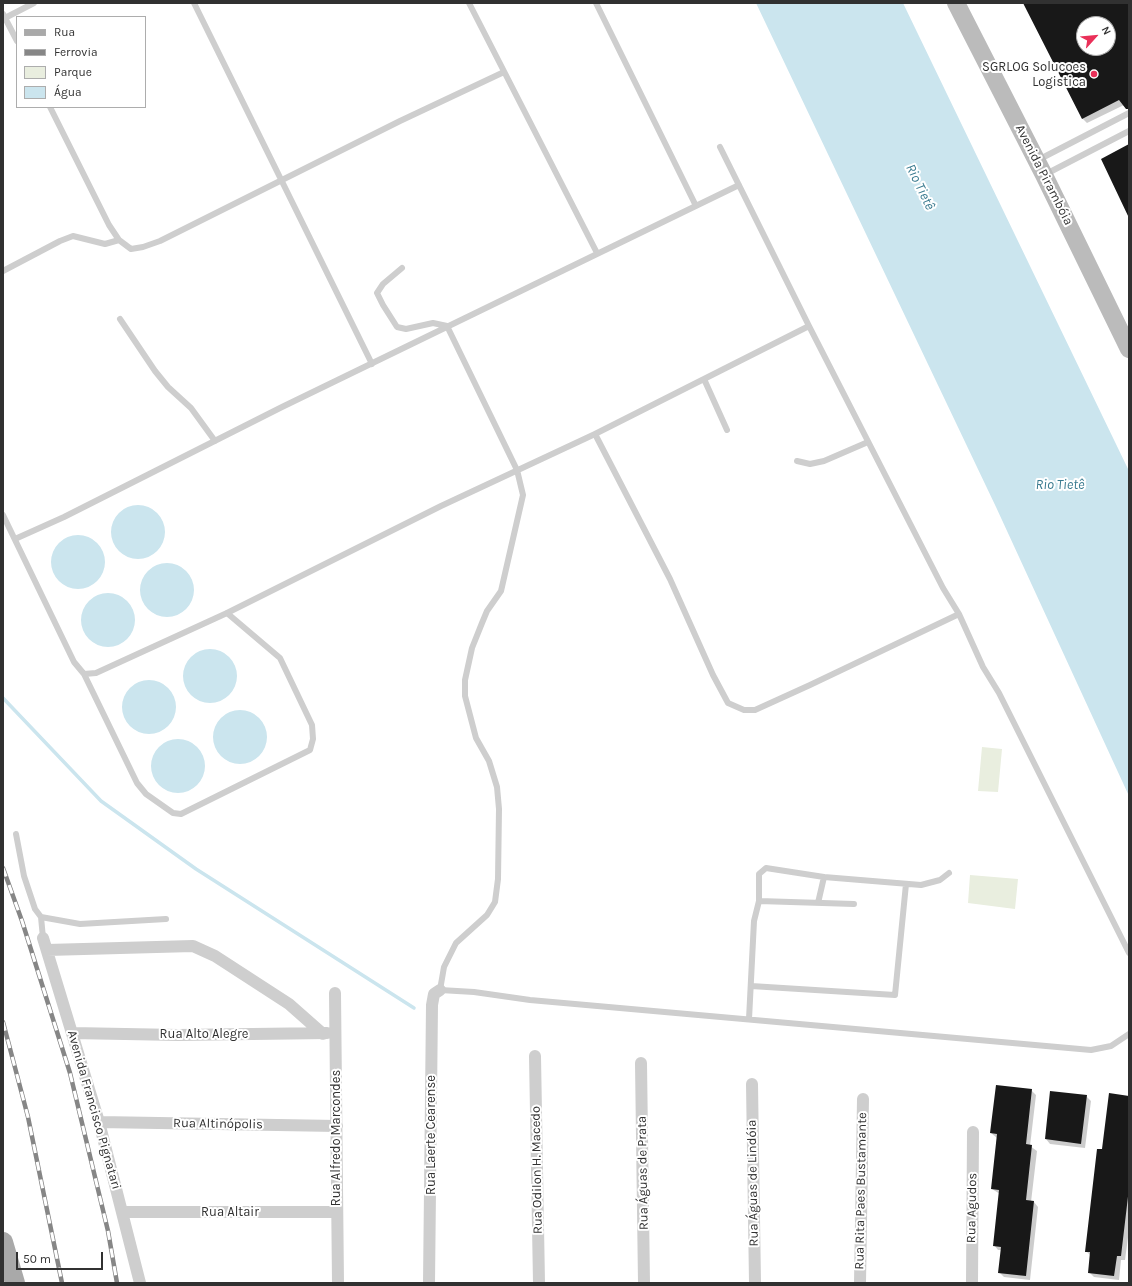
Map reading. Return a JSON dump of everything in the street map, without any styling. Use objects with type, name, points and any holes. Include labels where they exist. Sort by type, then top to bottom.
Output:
[{"type":"main road","name":"Avenida Pirambóia","points":[[956,3],[1041,168],[1129,349]]},
{"type":"main road","points":[[3,1242],[14,1283]]},
{"type":"street","name":"Avenida Francisco Pignatari","points":[[45,944],[99,1122],[140,1283]]},
{"type":"street","points":[[45,944],[193,946],[215,956],[289,1004],[323,1034]]},
{"type":"street","name":"Rua Laerte Cearense","points":[[430,1283],[432,1005],[434,994],[440,990]]},
{"type":"street","name":"Rua Alfredo Marcondes","points":[[334,993],[338,1283]]},
{"type":"street","name":"Rua Alto Alegre","points":[[72,1033],[323,1034],[335,1032]]},
{"type":"street","name":"Rua Odilon H. Macedo","points":[[535,1056],[539,1283]]},
{"type":"street","name":"Rua Águas de Prata","points":[[641,1063],[644,1283]]},
{"type":"street","name":"Rua Águas de Lindóia","points":[[752,1084],[755,1283]]},
{"type":"street","name":"Rua Rita Paes Bustamante","points":[[860,1283],[862,1099]]},
{"type":"street","name":"Rua Altinópolis","points":[[99,1122],[337,1126]]},
{"type":"street","name":"Rua Agudos","points":[[972,1283],[973,1132]]},
{"type":"street","name":"Rua Altair","points":[[122,1212],[337,1212]]},
{"type":"lane","points":[[16,40],[4,17],[34,3]]},
{"type":"lane","points":[[194,3],[372,364]]},
{"type":"lane","points":[[469,3],[597,253]]},
{"type":"lane","points":[[596,3],[696,206]]},
{"type":"lane","points":[[50,108],[100,209],[118,240],[131,249],[160,242],[282,180],[504,72]]},
{"type":"lane","points":[[1041,168],[1129,113]]},
{"type":"lane","points":[[1041,168],[1129,131]]},
{"type":"lane","points":[[720,147],[868,442],[943,588],[959,614],[984,667],[999,693],[1129,953]]},
{"type":"lane","points":[[15,539],[64,517],[447,326],[739,185]]},
{"type":"lane","points":[[3,271],[60,241],[73,236],[104,244],[118,240]]},
{"type":"lane","points":[[402,268],[383,284],[377,293],[397,327],[406,329],[434,323],[447,326]]},
{"type":"lane","points":[[120,319],[155,371],[168,387],[191,408],[215,441]]},
{"type":"lane","points":[[447,326],[517,470],[523,495],[501,590],[487,611],[482,623],[472,648],[465,680],[465,696],[476,738],[489,761],[498,787],[498,879],[495,902],[488,915],[456,943],[444,967],[440,990],[457,990],[530,1000],[1091,1050],[1111,1046],[1129,1034]]},
{"type":"lane","points":[[84,674],[96,673],[115,666],[227,613],[517,470],[595,434],[809,326]]},
{"type":"lane","points":[[704,379],[727,430]]},
{"type":"lane","points":[[595,434],[670,579],[713,675],[728,703],[744,710],[755,710],[959,614]]},
{"type":"lane","points":[[797,461],[810,464],[824,460],[868,442]]},
{"type":"lane","points":[[3,515],[74,662],[84,674],[136,783],[146,794],[173,812],[181,814],[310,750],[314,739],[312,725],[280,658],[227,613]]},
{"type":"lane","points":[[16,834],[24,876],[35,909],[41,917],[45,944]]},
{"type":"lane","points":[[749,1019],[754,921],[759,901],[759,874],[766,868],[824,877],[921,885],[940,880],[949,873]]},
{"type":"lane","points":[[818,902],[824,877]]},
{"type":"lane","points":[[751,986],[895,995],[906,884]]},
{"type":"lane","points":[[759,901],[854,904]]},
{"type":"lane","points":[[41,917],[80,924],[166,919]]},
{"type":"green space","points":[[982,747],[1002,749],[998,792],[978,791]]},
{"type":"green space","points":[[970,875],[1018,879],[1015,909],[968,903]]},
{"type":"water","name":"Rio Tietê","points":[[756,3],[903,3],[1129,471],[1129,796],[996,507]]},
{"type":"water","points":[[133,505],[143,505],[153,509],[161,517],[165,527],[165,537],[161,547],[153,555],[143,559],[133,559],[123,555],[115,547],[111,537],[111,527],[115,517],[123,509]]},
{"type":"water","points":[[73,535],[83,535],[93,539],[101,547],[105,557],[105,567],[101,577],[93,585],[83,589],[73,589],[63,585],[55,577],[51,567],[51,557],[55,547],[63,539]]},
{"type":"water","points":[[162,563],[172,563],[182,567],[190,575],[194,585],[194,595],[190,605],[182,613],[172,617],[162,617],[152,613],[144,605],[140,595],[140,585],[144,575],[152,567]]},
{"type":"water","points":[[103,593],[113,593],[123,597],[131,605],[135,615],[135,625],[131,635],[123,643],[113,647],[103,647],[93,643],[85,635],[81,625],[81,615],[85,605],[93,597]]},
{"type":"water","points":[[205,649],[215,649],[225,653],[233,661],[237,671],[237,681],[233,691],[225,699],[215,703],[205,703],[195,699],[187,691],[183,681],[183,671],[187,661],[195,653]]},
{"type":"water","points":[[144,680],[154,680],[164,684],[172,692],[176,702],[176,712],[172,722],[164,730],[154,734],[144,734],[134,730],[126,722],[122,712],[122,702],[126,692],[134,684]]},
{"type":"water","points":[[235,710],[245,710],[255,714],[263,722],[267,732],[267,742],[263,752],[255,760],[245,764],[235,764],[225,760],[217,752],[213,742],[213,732],[217,722],[225,714]]},
{"type":"water","points":[[173,739],[183,739],[193,743],[201,751],[205,761],[205,771],[201,781],[193,789],[183,793],[173,793],[163,789],[155,781],[151,771],[151,761],[155,751],[163,743]]},
{"type":"building","name":"SGRLOG Solucoes Logistica","points":[[1023,3],[1129,3],[1129,109],[1126,109],[1119,100],[1082,119]]},
{"type":"building","points":[[1129,144],[1129,218],[1101,159]]},
{"type":"building","points":[[996,1085],[1032,1089],[1026,1144],[1032,1145],[1026,1200],[1034,1201],[1026,1276],[998,1273],[1001,1247],[993,1246],[999,1190],[991,1189],[997,1134],[990,1133]]},
{"type":"building","points":[[1050,1091],[1087,1095],[1081,1144],[1045,1139]]},
{"type":"building","points":[[1109,1093],[1129,1096],[1129,1188],[1121,1256],[1117,1256],[1114,1276],[1088,1273],[1090,1252],[1085,1252],[1097,1149],[1102,1149]]},
{"type":"waterway","points":[[3,698],[101,801],[196,869],[414,1008]]},
{"type":"railway","points":[[3,868],[22,921],[70,1073],[108,1231],[117,1283]]},
{"type":"railway","points":[[3,1022],[28,1117],[62,1283]]},
{"type":"place","name":"SGRLOG Solucoes Logistica","points":[[1094,74]]}]
